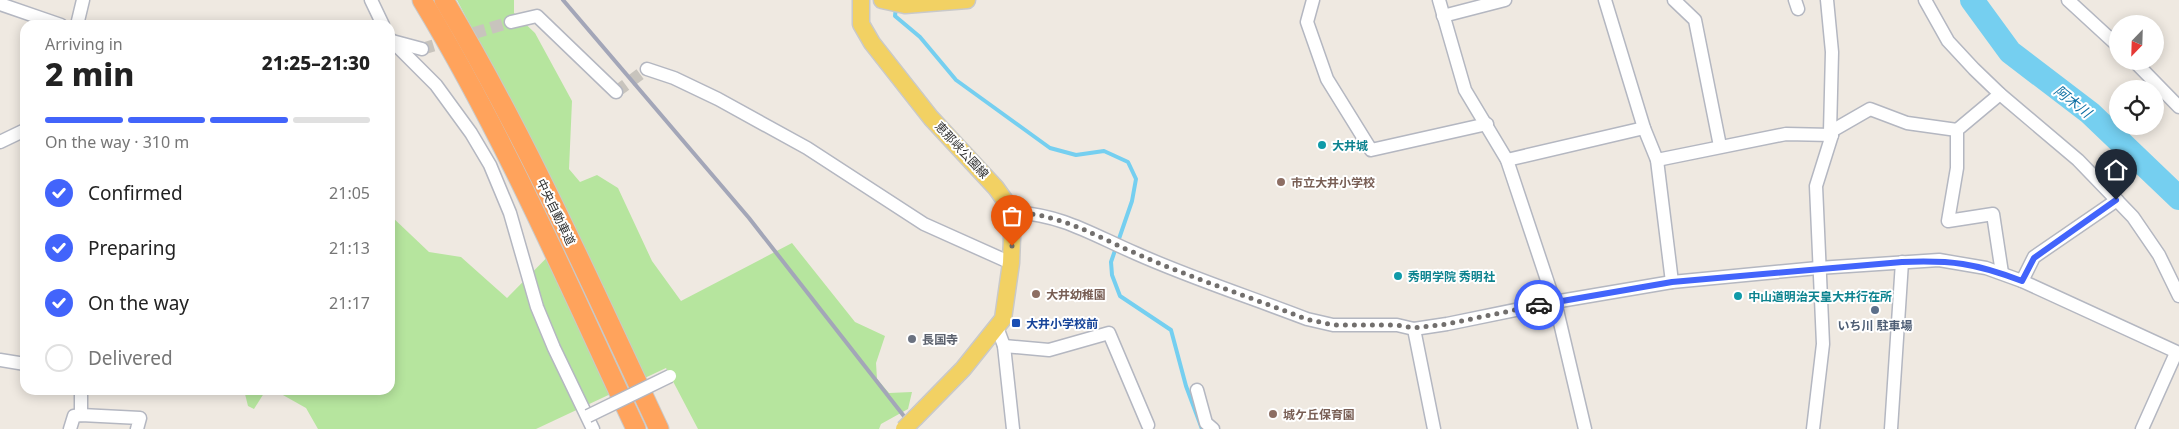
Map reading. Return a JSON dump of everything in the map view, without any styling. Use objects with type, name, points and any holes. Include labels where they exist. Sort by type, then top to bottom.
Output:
[{"type":"highway","name":"中央自動車道","points":[[422,0],[477,94],[518,176],[636,429]]},
{"type":"highway","name":"中央自動車道","points":[[444,0],[494,86],[539,176],[659,429]]},
{"type":"main road","name":"恵那峡公園線","points":[[861,0],[861,24],[872,43],[931,118],[996,188],[1013,212]]},
{"type":"main road","points":[[884,1],[905,6],[967,0]]},
{"type":"main road","points":[[904,429],[963,369],[1003,319],[1011,263],[1013,212]]},
{"type":"street","points":[[78,20],[83,0]]},
{"type":"street","points":[[371,0],[381,20]]},
{"type":"street","points":[[1313,0],[1307,22],[1327,80],[1371,150],[1487,124]]},
{"type":"street","points":[[1438,0],[1465,90],[1507,160],[1554,302],[1585,429]]},
{"type":"street","points":[[1443,16],[1505,0]]},
{"type":"street","points":[[1605,0],[1644,128],[1657,160],[1672,282]]},
{"type":"street","points":[[1674,0],[1695,20],[1720,146]]},
{"type":"street","points":[[1814,429],[1822,344],[1816,186],[1831,134],[1832,52],[1827,0]]},
{"type":"street","points":[[1925,0],[1948,41],[2000,94],[2078,160],[2134,217],[2159,255],[2179,296]]},
{"type":"street","points":[[2068,0],[2109,38]]},
{"type":"street","points":[[0,4],[46,20]]},
{"type":"street","points":[[511,22],[537,16],[616,92]]},
{"type":"street","points":[[395,41],[422,48]]},
{"type":"street","points":[[395,45],[436,84],[472,132],[490,165],[510,213],[537,306],[554,348],[593,429]]},
{"type":"street","points":[[647,69],[674,78],[807,148],[924,224],[1011,263]]},
{"type":"street","points":[[2143,70],[2179,107]]},
{"type":"street","points":[[1657,160],[1786,134],[1831,134],[1870,109],[1907,123],[1957,130],[2000,94]]},
{"type":"street","points":[[1507,160],[1644,128]]},
{"type":"street","points":[[1957,130],[1957,168],[1948,221],[1993,214],[2002,273]]},
{"type":"street","points":[[0,142],[20,132]]},
{"type":"street","points":[[2022,281],[2034,258],[2116,200]]},
{"type":"street","points":[[1013,212],[1030,213],[1062,220],[1136,254],[1306,319],[1333,325],[1397,325],[1414,328],[1447,324],[1554,302],[1672,282],[1902,262],[1939,260],[1965,263],[2002,273],[2022,281],[2178,353],[2142,429]]},
{"type":"street","points":[[1891,429],[1902,262]]},
{"type":"street","points":[[997,327],[1004,346],[1013,429]]},
{"type":"street","points":[[1414,328],[1434,429]]},
{"type":"street","points":[[1004,346],[1049,350],[1109,333],[1148,425]]},
{"type":"street","points":[[0,360],[20,363]]},
{"type":"street","points":[[588,416],[670,376]]},
{"type":"street","points":[[1196,390],[1206,423],[1213,429]]},
{"type":"street","points":[[81,395],[81,415]]},
{"type":"street","points":[[70,429],[74,416],[81,415],[140,418],[137,429]]},
{"type":"green space","points":[[457,0],[514,0],[514,13],[535,33],[572,101],[569,169],[580,182],[597,175],[618,188],[652,261],[681,301],[792,243],[855,322],[885,336],[876,363],[877,379],[889,393],[912,392],[908,409],[881,424],[879,429],[698,429],[666,368],[536,429],[318,429],[306,408],[283,395],[395,395],[395,220],[429,252],[461,257],[507,298],[576,228]]},
{"type":"green space","points":[[245,395],[263,395],[254,409],[248,406]]},
{"type":"waterway","name":"阿木川","points":[[1972,0],[2010,52],[2090,113],[2179,198]]},
{"type":"waterway","points":[[896,7],[895,16],[920,37],[956,80],[1050,148],[1076,155],[1104,151],[1128,162],[1136,179],[1132,201],[1111,262],[1112,275],[1120,296],[1171,330],[1186,386],[1202,429]]},
{"type":"tunnel","points":[[422,49],[511,22]]},
{"type":"tunnel","points":[[616,92],[647,69]]},
{"type":"railway","points":[[563,0],[749,218],[914,429]]},
{"type":"way so far","points":[[1012,246],[1013,212],[1030,213],[1062,220],[1086,229],[1136,254],[1306,319],[1333,325],[1397,325],[1414,328],[1447,324],[1539,305]]},
{"type":"place","name":"大井城","points":[[1322,145]]},
{"type":"place","name":"市立大井小学校","points":[[1281,182]]},
{"type":"place","name":"秀明学院 秀明社","points":[[1398,276]]},
{"type":"place","name":"大井幼稚園","points":[[1036,294]]},
{"type":"place","name":"中山道明治天皇大井行在所","points":[[1738,296]]},
{"type":"place","name":"いち川 駐車場","points":[[1875,310]]},
{"type":"place","name":"大井小学校前","points":[[1016,323]]},
{"type":"place","name":"長国寺","points":[[912,339]]},
{"type":"place","name":"城ケ丘保育園","points":[[1273,414]]},
{"type":"route","points":[[1539,305],[1672,282],[1818,268],[1939,260],[1986,268],[2022,281],[2034,258],[2116,200]]}]
